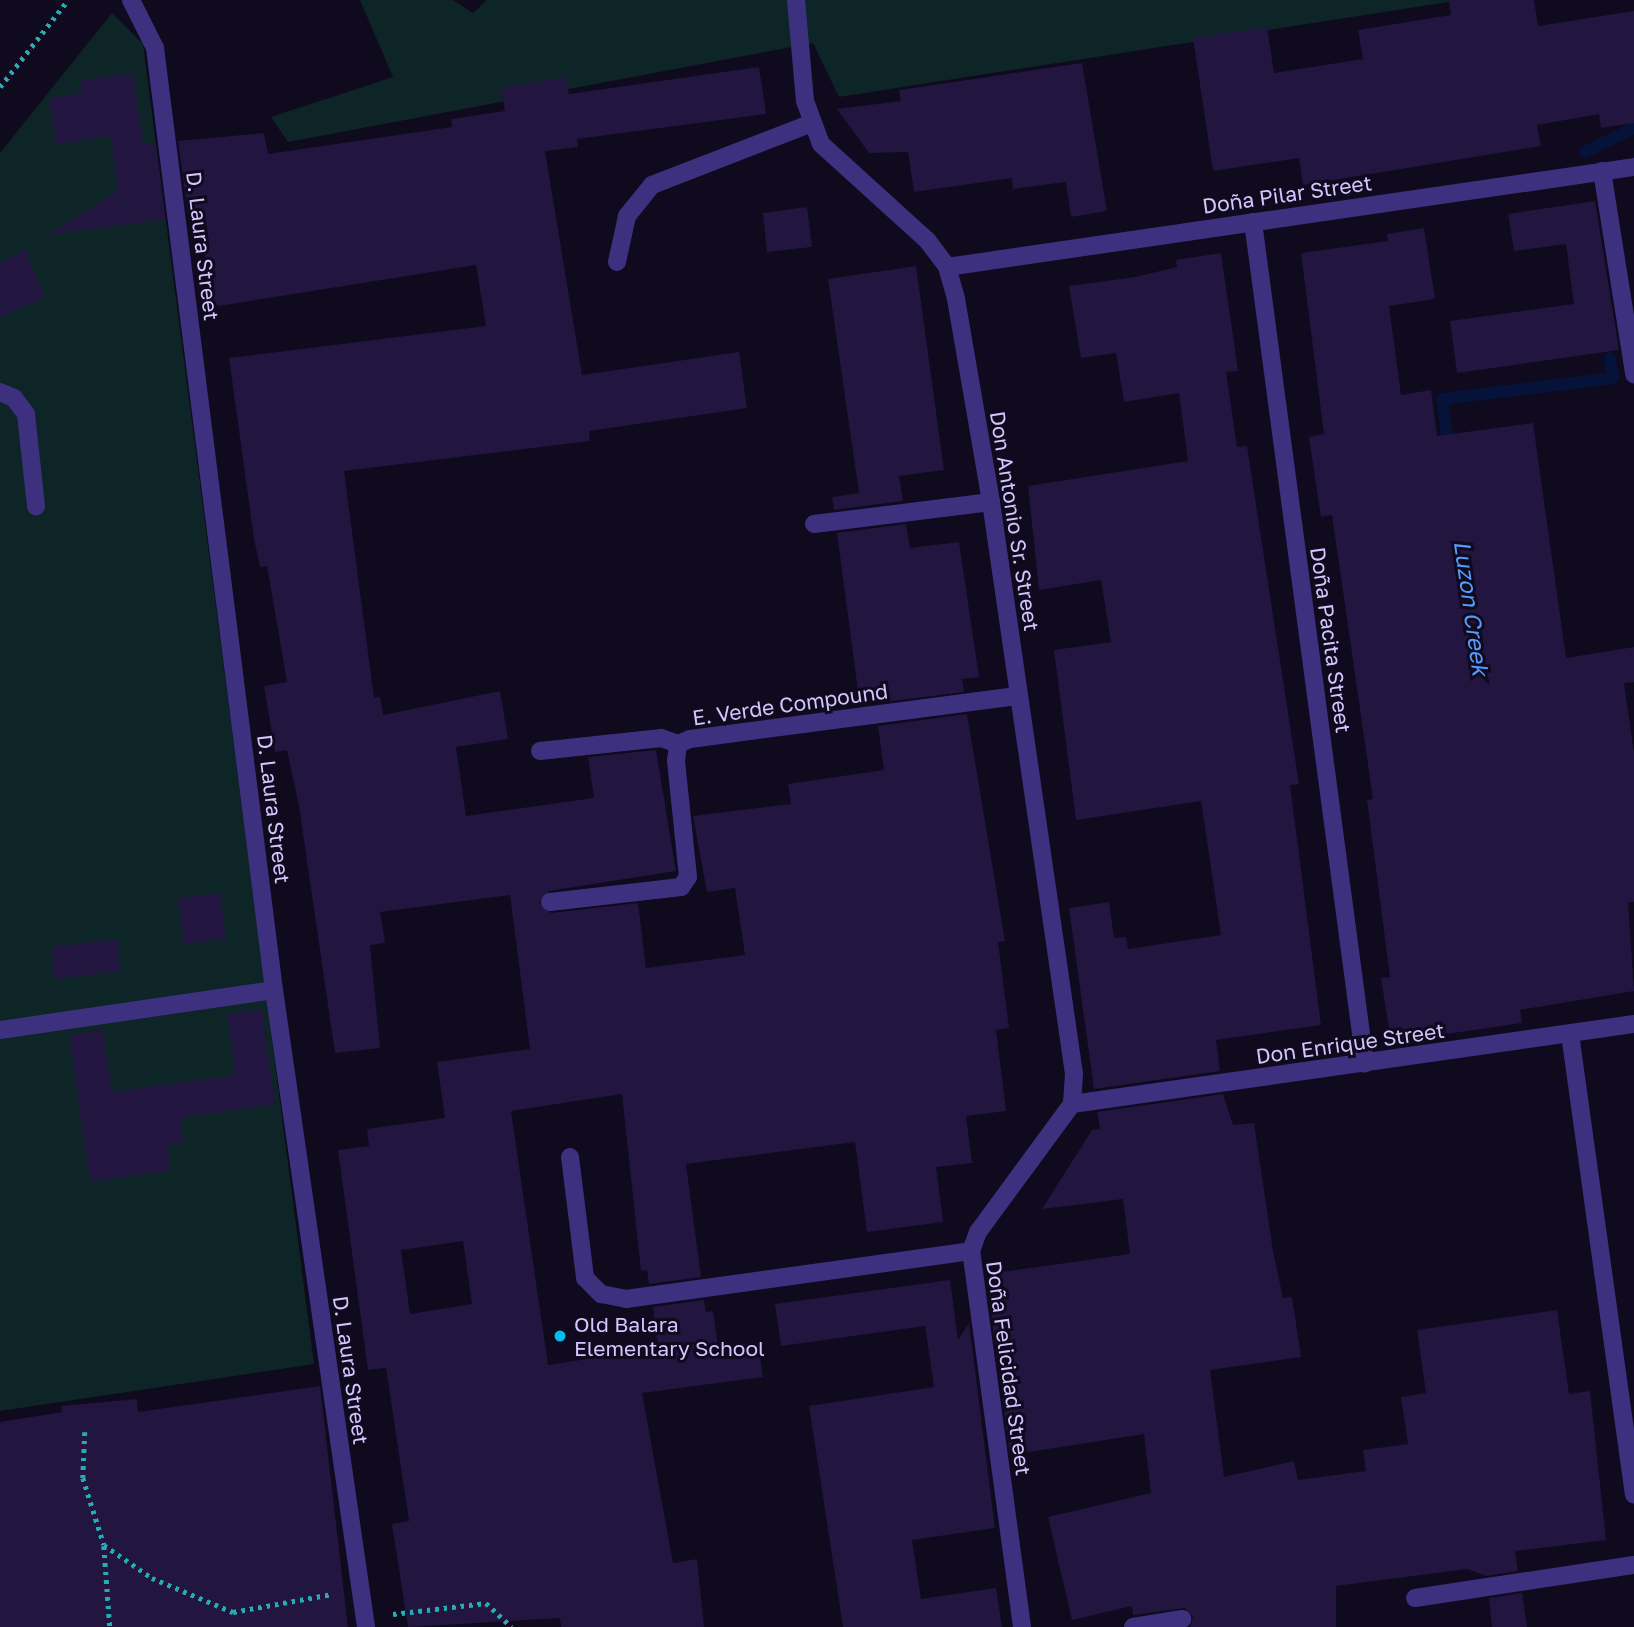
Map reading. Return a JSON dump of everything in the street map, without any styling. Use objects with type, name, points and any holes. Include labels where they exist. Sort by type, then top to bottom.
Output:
[{"type":"street","name":"D. Laura Street","points":[[131,0],[155,48],[274,990],[365,1622]]},
{"type":"street","name":"Don Antonio Sr. Street","points":[[796,0],[812,123],[821,144],[927,240],[947,267],[991,502],[1074,1074],[1072,1104]]},
{"type":"street","points":[[617,262],[627,216],[652,185],[812,123]]},
{"type":"street","name":"Doña Pilar Street","points":[[947,267],[1634,167]]},
{"type":"street","points":[[1602,171],[1634,374]]},
{"type":"street","name":"Doña Pacita Street","points":[[1253,222],[1365,1064]]},
{"type":"street","points":[[0,392],[15,398],[26,414],[36,506]]},
{"type":"street","points":[[814,524],[991,502]]},
{"type":"street","name":"E. Verde Compound","points":[[550,902],[681,887],[688,877],[678,744],[1018,696]]},
{"type":"street","points":[[540,751],[661,738],[678,744]]},
{"type":"street","points":[[0,1030],[274,990]]},
{"type":"street","name":"Don Enrique Street","points":[[1072,1104],[1634,1024]]},
{"type":"street","points":[[1570,1034],[1634,1495]]},
{"type":"street","name":"Doña Felicidad Street","points":[[1022,1627],[971,1251],[978,1231],[1072,1104]]},
{"type":"street","points":[[570,1157],[585,1278],[614,1296],[971,1251]]},
{"type":"street","points":[[1415,1598],[1634,1565]]},
{"type":"street","points":[[1133,1627],[1182,1619]]},
{"type":"path","points":[[0,87],[68,0]]},
{"type":"path","points":[[85,1432],[83,1478],[104,1545],[110,1627]]},
{"type":"path","points":[[104,1545],[152,1578],[233,1612],[360,1588]]},
{"type":"path","points":[[365,1622],[486,1603],[512,1627]]},
{"type":"green space","points":[[360,0],[453,0],[473,13],[487,0],[1461,0],[839,97],[813,43],[288,142],[271,117],[393,77]]},
{"type":"green space","points":[[112,13],[143,44],[314,1364],[0,1411],[0,153]]},
{"type":"building","points":[[1449,0],[1534,0],[1538,26],[1634,11],[1634,123],[1601,128],[1599,114],[1537,125],[1541,146],[1303,185],[1299,158],[1213,171],[1193,38],[1267,27],[1274,73],[1363,59],[1358,30],[1451,15]]},
{"type":"building","points":[[1082,63],[1107,211],[1071,217],[1066,182],[1013,189],[1012,178],[914,192],[908,152],[869,153],[837,109],[901,101],[899,90]]},
{"type":"building","points":[[759,67],[766,114],[577,139],[578,147],[545,151],[582,375],[739,352],[747,408],[589,431],[590,441],[344,471],[374,698],[380,697],[383,715],[500,691],[508,739],[456,747],[466,816],[594,798],[588,757],[656,750],[676,871],[549,891],[539,903],[551,913],[638,903],[646,968],[745,955],[735,888],[707,892],[693,816],[791,804],[788,784],[884,770],[878,726],[967,714],[1005,941],[998,942],[1009,1028],[996,1030],[1006,1111],[966,1116],[972,1163],[936,1167],[943,1222],[867,1232],[855,1142],[686,1164],[701,1277],[649,1284],[647,1270],[641,1271],[622,1094],[511,1111],[548,1365],[658,1348],[653,1307],[704,1300],[706,1312],[713,1311],[718,1347],[758,1342],[763,1377],[642,1393],[673,1563],[697,1559],[704,1627],[561,1627],[560,1618],[408,1627],[392,1524],[409,1521],[386,1368],[368,1370],[338,1150],[369,1146],[367,1129],[445,1118],[437,1062],[530,1049],[510,895],[380,912],[385,943],[370,945],[380,1048],[335,1053],[299,806],[287,750],[275,752],[264,686],[287,682],[267,566],[260,567],[254,539],[229,358],[486,326],[476,265],[212,307],[199,214],[188,215],[178,141],[264,133],[268,154],[452,127],[451,119],[505,111],[501,88],[566,77],[569,94]],"holes":[[[463,1241],[472,1304],[410,1314],[401,1250]]]},
{"type":"building","points":[[133,73],[143,143],[156,145],[165,219],[47,235],[118,191],[111,136],[56,144],[49,98],[82,93],[81,80]]},
{"type":"building","points":[[1595,201],[1619,350],[1457,373],[1450,321],[1574,304],[1566,244],[1514,251],[1508,214]]},
{"type":"building","points":[[807,207],[812,247],[767,252],[763,213]]},
{"type":"building","points":[[1424,228],[1435,299],[1389,306],[1401,395],[1431,390],[1437,436],[1533,423],[1566,658],[1634,647],[1634,682],[1624,683],[1634,753],[1634,902],[1628,902],[1634,991],[1520,1010],[1522,1023],[1391,1042],[1381,978],[1390,977],[1367,800],[1373,799],[1332,515],[1321,517],[1309,437],[1324,434],[1301,253],[1388,241],[1387,234]]},
{"type":"building","points":[[25,249],[45,297],[0,317],[0,264]]},
{"type":"building","points":[[1221,253],[1238,371],[1226,372],[1237,447],[1247,446],[1299,784],[1290,785],[1321,1025],[1216,1040],[1220,1071],[1094,1089],[1069,908],[1109,902],[1114,938],[1126,937],[1128,949],[1221,935],[1201,801],[1076,820],[1054,650],[1111,642],[1101,580],[1039,590],[1028,486],[1188,461],[1179,393],[1124,402],[1116,353],[1081,358],[1069,286],[1135,277],[1177,267],[1176,260]]},
{"type":"building","points":[[916,266],[944,470],[899,476],[903,501],[834,510],[832,497],[859,493],[828,279]]},
{"type":"building","points":[[906,524],[910,548],[959,542],[979,677],[962,679],[964,692],[876,703],[874,689],[858,691],[837,533]]},
{"type":"building","points":[[220,893],[226,938],[184,944],[178,898]]},
{"type":"building","points":[[117,939],[121,971],[54,979],[51,947]]},
{"type":"building","points":[[262,1009],[275,1104],[180,1118],[184,1142],[167,1144],[171,1170],[90,1182],[69,1035],[103,1030],[112,1092],[235,1075],[227,1014]]},
{"type":"building","points":[[1223,1094],[1233,1125],[1254,1123],[1273,1251],[1283,1298],[1292,1297],[1301,1357],[1210,1370],[1224,1477],[1294,1461],[1298,1480],[1366,1471],[1363,1450],[1408,1444],[1401,1397],[1426,1393],[1417,1330],[1557,1310],[1569,1394],[1590,1391],[1606,1540],[1515,1551],[1518,1571],[1486,1576],[1467,1569],[1336,1586],[1336,1627],[1190,1627],[1193,1617],[1185,1608],[1133,1615],[1132,1606],[1072,1620],[1048,1517],[1151,1493],[1144,1434],[1010,1455],[988,1293],[1001,1272],[1130,1254],[1123,1199],[1042,1209],[1092,1130],[1100,1129],[1097,1112]]},
{"type":"building","points":[[950,1280],[958,1340],[969,1323],[995,1528],[912,1540],[921,1599],[996,1588],[1002,1627],[843,1627],[809,1406],[934,1387],[925,1326],[781,1346],[775,1304]]},
{"type":"building","points":[[320,1386],[348,1627],[0,1627],[0,1422],[62,1412],[61,1406],[137,1399],[138,1412]]},
{"type":"building","points":[[1522,1593],[1527,1627],[1492,1627],[1489,1598]]},
{"type":"waterway","name":"Luzon Creek","points":[[1585,152],[1634,128]]},
{"type":"waterway","name":"Luzon Creek","points":[[1449,450],[1442,399],[1613,378],[1610,358]]},
{"type":"place","name":"Old Balara Elementary School","points":[[560,1336]]}]
